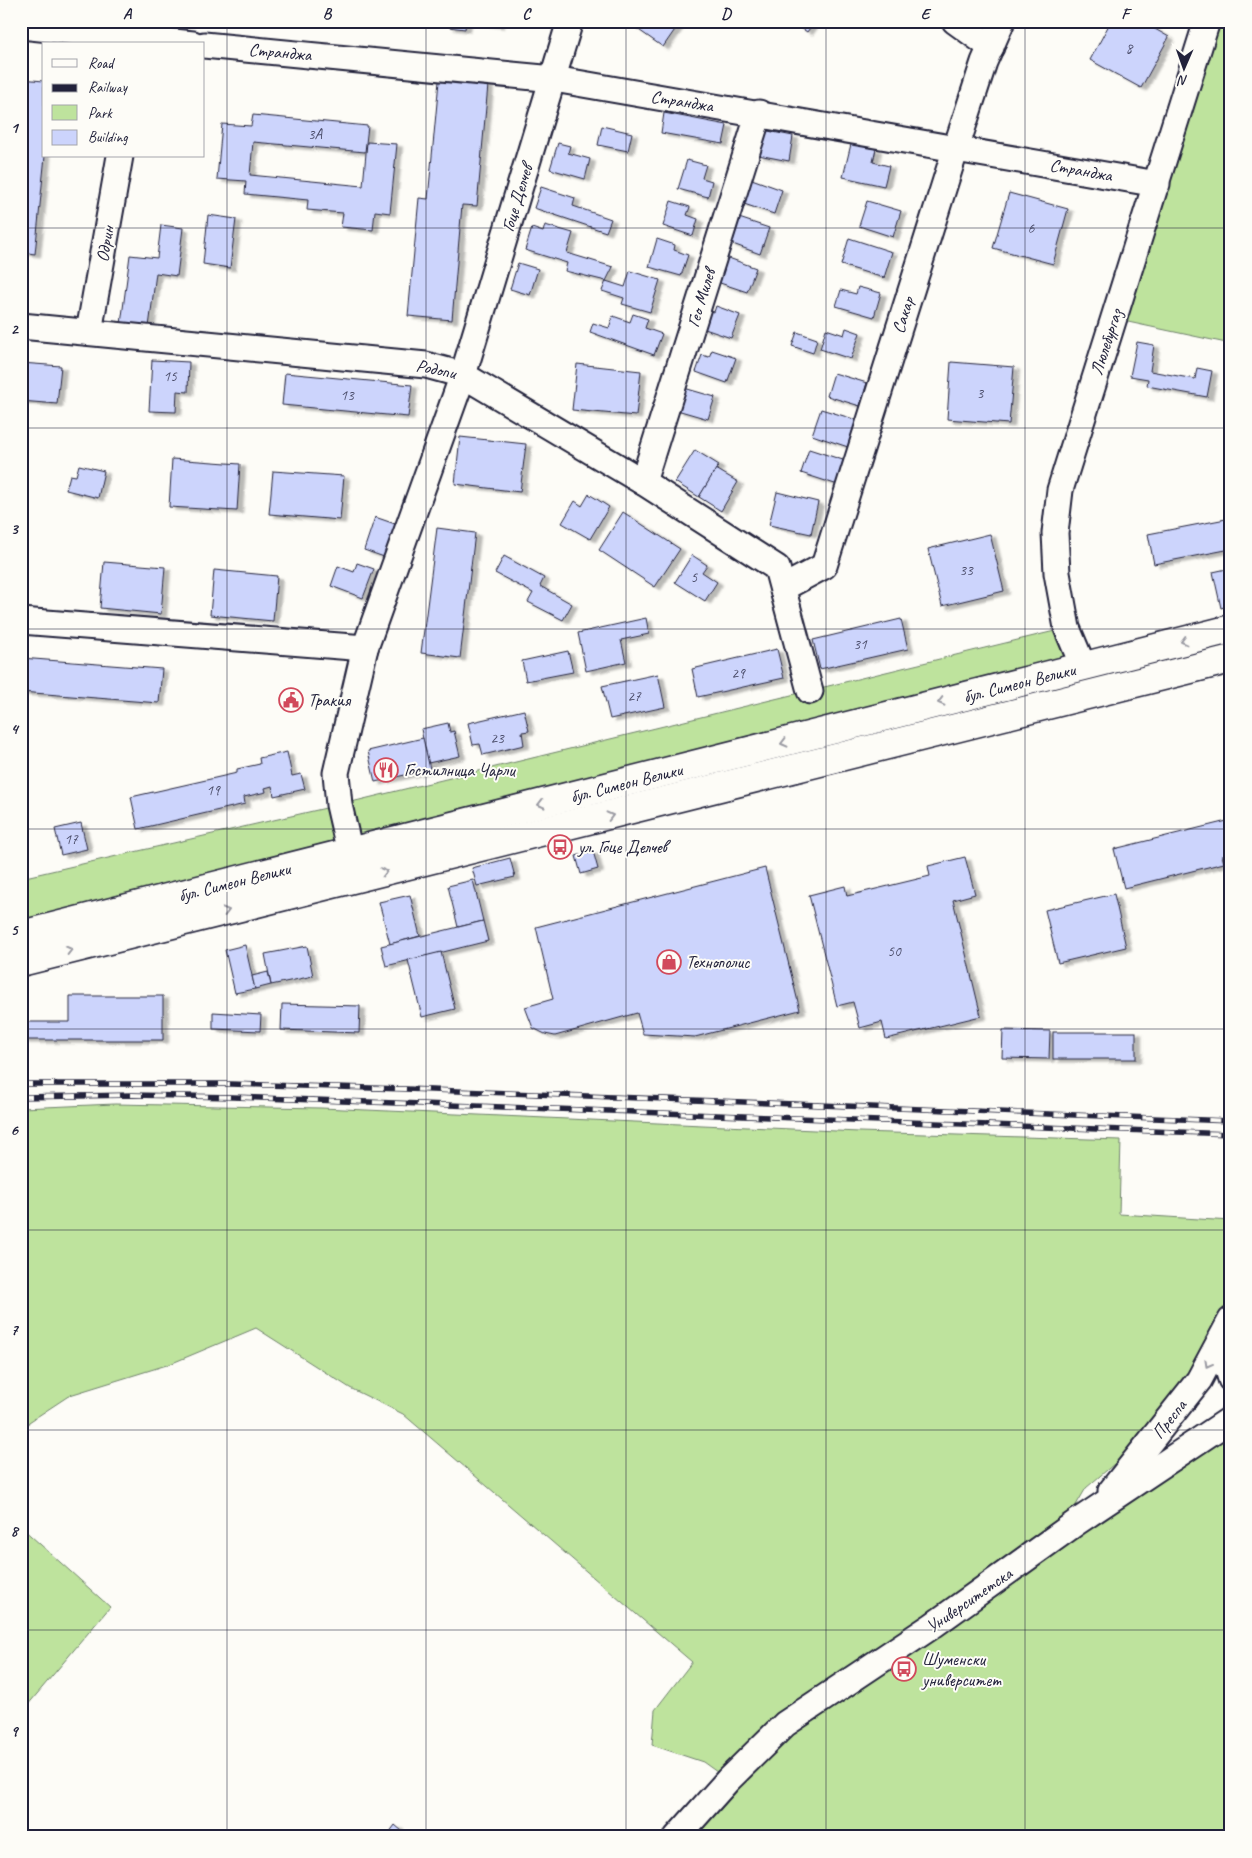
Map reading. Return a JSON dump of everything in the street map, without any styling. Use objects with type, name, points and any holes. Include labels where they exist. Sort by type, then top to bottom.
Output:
[{"type":"main road","name":"бул. Симеон Велики","points":[[21,935],[1231,629]]},
{"type":"main road","name":"бул. Симеон Велики","points":[[21,962],[1231,659]]},
{"type":"street","name":"Гоце Делчев","points":[[356,879],[339,805],[336,773],[364,648],[463,375],[570,21]]},
{"type":"street","points":[[955,21],[991,47]]},
{"type":"street","name":"Сакар","points":[[783,588],[824,566],[956,148],[1002,21]]},
{"type":"street","name":"Люлебургаз","points":[[1083,666],[1067,628],[1057,573],[1055,533],[1060,490],[1207,21]]},
{"type":"street","points":[[21,26],[141,34],[183,42]]},
{"type":"street","name":"Странджа","points":[[205,45],[554,79],[1157,184]]},
{"type":"street","name":"Гео Милев","points":[[643,482],[759,114]]},
{"type":"street","name":"Одрин","points":[[89,332],[120,158]]},
{"type":"street","name":"Родопи","points":[[21,326],[426,365],[463,375],[643,482],[777,568],[810,691]]},
{"type":"street","points":[[21,620],[364,648]]},
{"type":"street","name":"Преспа","points":[[1095,1510],[1199,1380],[1231,1320]]},
{"type":"street","points":[[1231,1354],[1227,1366],[1231,1379]]},
{"type":"street","name":"Университетска","points":[[677,1837],[728,1780],[785,1724],[932,1626],[1095,1510],[1231,1420]]},
{"type":"green space","points":[[1207,21],[1231,21],[1231,344],[1114,319]]},
{"type":"green space","points":[[1067,628],[1083,666],[21,935],[21,878],[339,805]]},
{"type":"green space","points":[[115,1104],[321,1108],[859,1132],[1121,1140],[1119,1214],[1231,1221],[1231,1320],[1177,1410],[1086,1488],[1058,1536],[1231,1419],[1231,1837],[677,1837],[728,1780],[703,1762],[652,1745],[655,1710],[692,1662],[403,1414],[350,1388],[256,1328],[170,1364],[70,1395],[29,1422],[21,1436],[21,1108]]},
{"type":"green space","points":[[21,1527],[110,1607],[21,1713]]},
{"type":"building","points":[[450,21],[466,21],[465,29],[449,27]]},
{"type":"building","points":[[466,21],[499,21],[499,25]]},
{"type":"building","points":[[626,21],[681,21],[663,47]]},
{"type":"building","points":[[791,21],[815,21],[807,32]]},
{"type":"building","points":[[1111,21],[1141,21],[1169,37],[1141,88],[1090,60]]},
{"type":"building","points":[[21,79],[42,81],[42,158],[45,158],[35,254],[21,252]]},
{"type":"building","points":[[439,81],[488,85],[477,206],[462,205],[452,320],[408,316],[419,198],[428,199]]},
{"type":"building","points":[[664,113],[727,125],[723,144],[661,133]]},
{"type":"building","points":[[253,115],[368,126],[365,152],[253,142],[250,175],[363,186],[367,142],[397,144],[390,213],[375,211],[373,230],[341,227],[343,213],[307,210],[308,200],[245,194],[246,181],[217,179],[222,124],[251,126]]},
{"type":"building","points":[[602,126],[632,133],[628,151],[598,145]]},
{"type":"building","points":[[763,130],[793,136],[789,161],[758,155]]},
{"type":"building","points":[[558,143],[570,146],[568,153],[590,159],[585,179],[550,169]]},
{"type":"building","points":[[851,144],[876,149],[873,162],[889,166],[884,186],[843,177]]},
{"type":"building","points":[[687,160],[706,165],[702,178],[712,181],[708,197],[678,189]]},
{"type":"building","points":[[749,178],[782,190],[774,214],[741,203]]},
{"type":"building","points":[[541,187],[575,198],[573,206],[611,219],[606,232],[534,208]]},
{"type":"building","points":[[1009,193],[1068,209],[1053,264],[993,248]]},
{"type":"building","points":[[671,201],[690,207],[687,215],[698,219],[693,236],[663,226]]},
{"type":"building","points":[[867,201],[901,211],[893,237],[859,226]]},
{"type":"building","points":[[208,215],[236,219],[230,268],[203,264]]},
{"type":"building","points":[[739,218],[769,228],[760,254],[730,243]]},
{"type":"building","points":[[161,225],[183,228],[177,276],[156,273],[149,327],[121,324],[130,255],[157,258]]},
{"type":"building","points":[[545,225],[573,233],[567,253],[613,267],[606,281],[565,271],[567,263],[525,250],[532,228],[543,232]]},
{"type":"building","points":[[849,238],[892,252],[884,278],[841,265]]},
{"type":"building","points":[[657,239],[675,245],[674,250],[688,255],[681,276],[649,267]]},
{"type":"building","points":[[726,257],[756,268],[747,292],[717,282]]},
{"type":"building","points":[[518,263],[538,269],[530,295],[510,289]]},
{"type":"building","points":[[630,271],[660,280],[650,312],[622,304],[624,298],[602,291],[606,281],[625,287]]},
{"type":"building","points":[[858,287],[881,293],[874,317],[836,306],[841,290],[856,294]]},
{"type":"building","points":[[716,306],[740,315],[731,338],[699,327],[706,309],[714,312]]},
{"type":"building","points":[[633,314],[648,319],[645,328],[662,334],[654,355],[590,332],[593,323],[609,328],[613,316],[630,322]]},
{"type":"building","points":[[846,328],[860,333],[851,359],[820,349],[826,329],[844,335]]},
{"type":"building","points":[[797,332],[817,339],[813,353],[792,346]]},
{"type":"building","points":[[1137,342],[1154,345],[1150,371],[1195,379],[1197,368],[1212,371],[1207,397],[1147,386],[1148,379],[1130,376]]},
{"type":"building","points":[[712,350],[736,358],[727,383],[696,372],[702,355],[709,357]]},
{"type":"building","points":[[152,360],[189,362],[188,392],[177,391],[176,412],[149,411]]},
{"type":"building","points":[[951,362],[1014,367],[1009,424],[947,419]]},
{"type":"building","points":[[21,363],[61,366],[57,404],[21,401]]},
{"type":"building","points":[[577,364],[641,371],[636,416],[572,410]]},
{"type":"building","points":[[285,373],[412,385],[408,417],[282,405]]},
{"type":"building","points":[[834,373],[867,383],[860,406],[827,396]]},
{"type":"building","points":[[684,388],[715,397],[708,419],[677,410]]},
{"type":"building","points":[[821,409],[857,420],[848,447],[812,435]]},
{"type":"building","points":[[460,437],[526,444],[520,492],[455,484]]},
{"type":"building","points":[[809,449],[846,461],[838,485],[801,473]]},
{"type":"building","points":[[695,450],[719,465],[699,497],[675,482]]},
{"type":"building","points":[[172,459],[240,464],[237,511],[169,507]]},
{"type":"building","points":[[79,465],[104,471],[98,498],[66,490],[70,475],[76,476]]},
{"type":"building","points":[[716,469],[738,482],[721,511],[699,497]]},
{"type":"building","points":[[273,471],[344,476],[340,520],[269,514]]},
{"type":"building","points":[[777,492],[818,502],[811,534],[769,525]]},
{"type":"building","points":[[589,494],[609,507],[590,539],[562,523],[575,501],[582,506]]},
{"type":"building","points":[[623,512],[680,549],[655,587],[599,550]]},
{"type":"building","points":[[375,517],[398,525],[387,558],[364,550]]},
{"type":"building","points":[[1231,518],[1231,549],[1154,564],[1148,534]]},
{"type":"building","points":[[437,528],[475,533],[460,658],[421,653]]},
{"type":"building","points":[[990,534],[1004,591],[942,606],[928,549]]},
{"type":"building","points":[[692,555],[707,565],[702,572],[717,582],[705,601],[675,582]]},
{"type":"building","points":[[504,556],[544,578],[540,586],[572,604],[563,620],[528,602],[533,593],[495,573]]},
{"type":"building","points":[[104,562],[165,567],[161,614],[100,608]]},
{"type":"building","points":[[357,563],[374,569],[363,598],[331,586],[338,566],[354,572]]},
{"type":"building","points":[[1231,568],[1231,605],[1221,608],[1213,572]]},
{"type":"building","points":[[214,570],[277,576],[273,621],[210,615]]},
{"type":"building","points":[[646,618],[649,634],[621,640],[626,662],[586,671],[578,633]]},
{"type":"building","points":[[901,619],[908,649],[820,669],[813,640]]},
{"type":"building","points":[[777,649],[784,678],[698,697],[692,669]]},
{"type":"building","points":[[568,651],[573,672],[526,681],[522,661]]},
{"type":"building","points":[[21,658],[162,669],[159,703],[21,692]]},
{"type":"building","points":[[658,674],[665,707],[610,719],[602,686]]},
{"type":"building","points":[[524,710],[529,731],[522,732],[524,745],[483,755],[480,744],[473,745],[468,723]]},
{"type":"building","points":[[448,723],[450,732],[454,731],[460,756],[428,763],[421,729]]},
{"type":"building","points":[[423,738],[430,769],[375,782],[368,751]]},
{"type":"building","points":[[287,752],[292,776],[301,774],[305,789],[274,796],[272,786],[265,788],[266,792],[244,797],[245,804],[138,829],[131,797],[237,773],[237,769],[260,764],[259,758]]},
{"type":"building","points":[[1231,820],[1231,854],[1222,856],[1224,863],[1124,888],[1114,849]]},
{"type":"building","points":[[81,823],[87,849],[61,855],[55,829]]},
{"type":"building","points":[[593,851],[598,869],[581,874],[576,856]]},
{"type":"building","points":[[965,857],[975,894],[953,900],[981,1016],[886,1039],[882,1022],[860,1028],[853,1002],[837,1006],[809,895],[845,886],[847,896],[930,876],[928,866]]},
{"type":"building","points":[[510,858],[515,877],[477,886],[472,868]]},
{"type":"building","points":[[765,868],[800,1010],[695,1037],[643,1034],[637,1013],[555,1036],[545,1034],[533,1028],[525,1007],[553,999],[536,927]]},
{"type":"building","points":[[473,880],[483,921],[458,927],[448,886]]},
{"type":"building","points":[[1114,894],[1126,947],[1058,963],[1045,910]]},
{"type":"building","points":[[410,895],[420,936],[390,944],[379,902]]},
{"type":"building","points":[[483,921],[488,941],[386,966],[381,946]]},
{"type":"building","points":[[245,945],[255,989],[235,993],[225,950]]},
{"type":"building","points":[[307,946],[313,976],[271,985],[265,954]]},
{"type":"building","points":[[441,952],[455,1009],[422,1017],[408,960]]},
{"type":"building","points":[[268,972],[271,985],[255,989],[252,976]]},
{"type":"building","points":[[70,996],[163,996],[163,1040],[23,1040],[23,1022],[70,1022]]},
{"type":"building","points":[[282,1004],[360,1006],[359,1033],[281,1030]]},
{"type":"building","points":[[213,1012],[261,1015],[260,1031],[213,1029]]},
{"type":"building","points":[[1003,1030],[1050,1031],[1049,1059],[1002,1058]]},
{"type":"building","points":[[1053,1032],[1136,1032],[1136,1059],[1053,1059]]},
{"type":"building","points":[[1230,1171],[1231,1198],[1228,1198]]},
{"type":"building","points":[[395,1825],[409,1837],[386,1837]]},
{"type":"railway","points":[[21,1084],[230,1084],[406,1089],[1231,1121]]},
{"type":"railway","points":[[21,1097],[133,1095],[233,1097],[1231,1134]]},
{"type":"place","name":"Тракия","points":[[291,700]]},
{"type":"place","name":"Гостилница Чарли","points":[[386,770]]},
{"type":"place","name":"ул. Гоце Делчев","points":[[560,847]]},
{"type":"place","name":"Технополис","points":[[669,962]]},
{"type":"place","name":"Шуменски университет","points":[[904,1669]]}]
